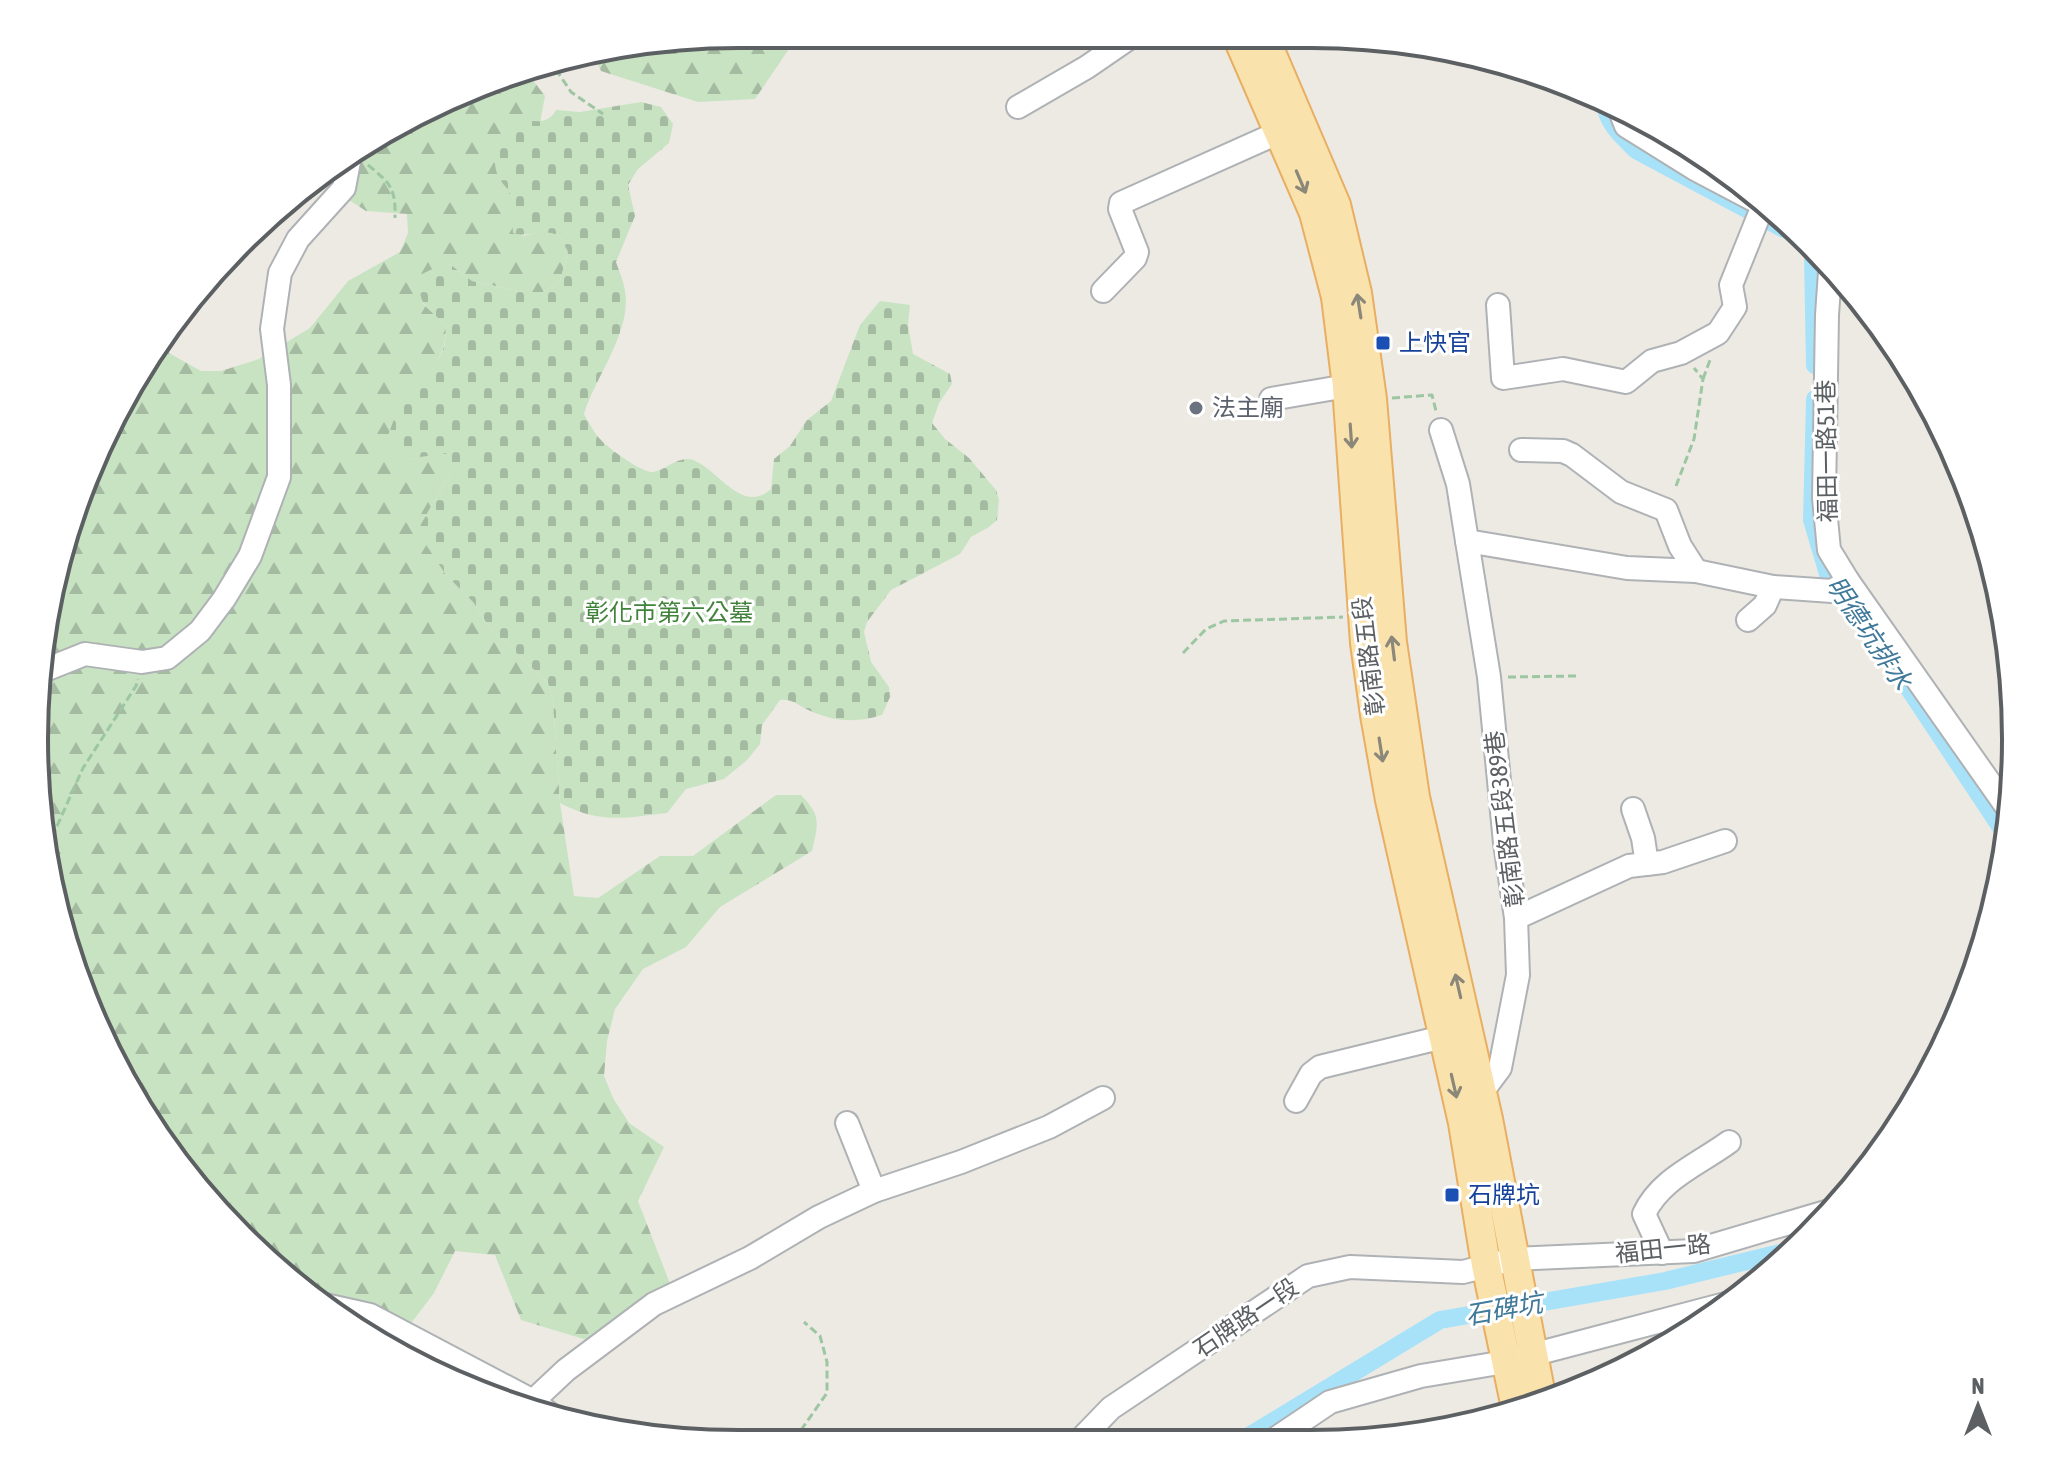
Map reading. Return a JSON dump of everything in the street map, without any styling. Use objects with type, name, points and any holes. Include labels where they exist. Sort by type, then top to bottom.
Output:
[{"type":"main road","name":"彰南路五段","points":[[1242,48],[1314,213],[1360,393],[1415,797],[1482,1092],[1502,1273]]},
{"type":"main road","name":"彰南路五段","points":[[1269,48],[1336,205],[1357,293],[1365,643],[1390,800],[1463,1123],[1502,1273]]},
{"type":"main road","points":[[1502,1273],[1519,1359],[1517,1398]]},
{"type":"main road","points":[[1519,1359],[1537,1392]]},
{"type":"street","points":[[1018,107],[1115,48]]},
{"type":"street","points":[[1498,305],[1503,378],[1563,369],[1626,382],[1652,361],[1681,353],[1718,333],[1735,307],[1731,285],[1758,212],[1639,131]]},
{"type":"street","points":[[1103,291],[1135,258],[1137,252],[1120,209],[1121,203],[1280,132]]},
{"type":"street","points":[[52,667],[85,654],[142,662],[167,658],[200,631],[250,556],[279,477],[279,385],[272,329],[280,273],[298,239],[344,188],[348,169]]},
{"type":"street","name":"福田一路51巷","points":[[1829,281],[1824,498],[1829,550],[1841,585],[1999,798]]},
{"type":"street","points":[[1271,399],[1360,393]]},
{"type":"street","name":"彰南路五段389巷","points":[[1441,430],[1458,484],[1489,677],[1505,843],[1516,918],[1518,975],[1500,1068],[1482,1092]]},
{"type":"street","points":[[1521,450],[1563,451],[1621,492],[1666,510],[1680,546],[1696,571]]},
{"type":"street","points":[[1467,541],[1627,568],[1696,571],[1773,587],[1841,585]]},
{"type":"street","points":[[1748,620],[1765,605],[1773,587]]},
{"type":"street","points":[[1633,809],[1643,838],[1647,864]]},
{"type":"street","points":[[1516,918],[1629,866],[1663,862],[1725,841]]},
{"type":"street","points":[[1296,1101],[1311,1074],[1320,1067],[1443,1037]]},
{"type":"street","points":[[545,1402],[566,1370],[654,1304],[750,1258],[819,1217],[874,1191],[961,1162],[1049,1127],[1103,1098]]},
{"type":"street","points":[[847,1123],[874,1191]]},
{"type":"street","points":[[1662,1253],[1644,1214],[1651,1198],[1665,1184],[1729,1142]]},
{"type":"street","name":"福田一路","points":[[1502,1273],[1694,1251],[1798,1230]]},
{"type":"street","name":"石牌路一段","points":[[1090,1430],[1111,1408],[1308,1276],[1350,1267],[1502,1273]]},
{"type":"street","points":[[350,1311],[370,1315],[505,1388]]},
{"type":"street","points":[[1288,1430],[1330,1402],[1421,1376],[1519,1359],[1699,1311]]},
{"type":"path","points":[[558,73],[584,104],[603,114]]},
{"type":"path","points":[[362,160],[386,179],[395,194],[395,218]]},
{"type":"path","points":[[1676,486],[1694,439],[1703,379],[1681,353]]},
{"type":"path","points":[[1360,393],[1432,395],[1441,430]]},
{"type":"path","points":[[1183,653],[1206,629],[1224,621],[1363,616]]},
{"type":"path","points":[[54,832],[83,768],[136,686],[142,662]]},
{"type":"path","points":[[1489,677],[1576,676]]},
{"type":"path","points":[[801,1430],[827,1393],[827,1362],[820,1336],[804,1322]]},
{"type":"green space","points":[[790,48],[755,99],[698,102],[601,71],[597,63],[649,54],[694,49]]},
{"type":"green space","points":[[533,80],[545,96],[540,123],[510,191],[522,236],[550,231],[559,235],[568,252],[560,281],[543,292],[523,292],[472,281],[447,262],[423,304],[446,325],[445,338],[440,357],[406,394],[408,459],[446,452],[452,460],[452,471],[421,524],[446,575],[473,602],[490,628],[548,683],[553,702],[560,803],[574,896],[598,898],[660,856],[693,856],[776,795],[801,795],[817,821],[812,851],[720,907],[686,947],[643,969],[615,1009],[607,1041],[604,1076],[629,1123],[664,1147],[638,1201],[672,1289],[587,1340],[521,1320],[495,1255],[455,1251],[434,1293],[412,1322],[348,1309],[283,1259],[219,1195],[164,1123],[141,1084],[119,1045],[85,961],[61,874],[49,784],[49,694],[61,604],[85,517],[101,475],[119,433],[167,351],[201,371],[221,371],[259,359],[310,328],[348,281],[400,252],[408,233],[407,214],[366,211],[349,200],[351,167],[433,119]]},
{"type":"green space","name":"彰化市第六公墓","points":[[641,102],[661,107],[673,124],[669,143],[638,169],[628,185],[635,216],[616,262],[623,280],[626,307],[618,338],[584,414],[598,437],[641,469],[653,472],[683,459],[693,460],[740,494],[760,496],[771,489],[774,459],[790,446],[807,420],[831,401],[860,325],[880,301],[910,305],[908,325],[913,354],[950,374],[952,384],[939,403],[932,423],[945,439],[969,458],[996,490],[999,500],[997,520],[971,537],[960,554],[891,590],[867,622],[864,632],[871,662],[889,687],[890,697],[882,715],[862,720],[842,720],[780,700],[762,725],[760,744],[747,760],[724,779],[686,789],[667,813],[612,818],[574,810],[560,803],[553,702],[548,683],[490,628],[473,602],[446,575],[419,534],[421,524],[452,471],[452,460],[446,453],[408,459],[390,450],[386,441],[403,399],[439,358],[443,349],[446,325],[422,299],[420,275],[447,262],[472,281],[523,292],[543,292],[560,281],[568,252],[559,235],[513,233],[510,191],[497,173],[495,164],[504,136],[518,119],[544,120],[556,110],[580,112]]},
{"type":"waterway","name":"明德坑排水","points":[[1608,115],[1636,150],[1769,221]]},
{"type":"waterway","name":"明德坑排水","points":[[1813,264],[1815,365]]},
{"type":"waterway","name":"明德坑排水","points":[[1815,399],[1812,520],[1828,574],[1871,632]]},
{"type":"waterway","name":"明德坑排水","points":[[1888,657],[1997,821]]},
{"type":"waterway","name":"石碑坑","points":[[1259,1430],[1440,1320],[1665,1281],[1771,1255]]},
{"type":"place","name":"上快官","points":[[1383,343]]},
{"type":"place","name":"法主廟","points":[[1196,408]]},
{"type":"place","name":"石牌坑","points":[[1452,1195]]}]
